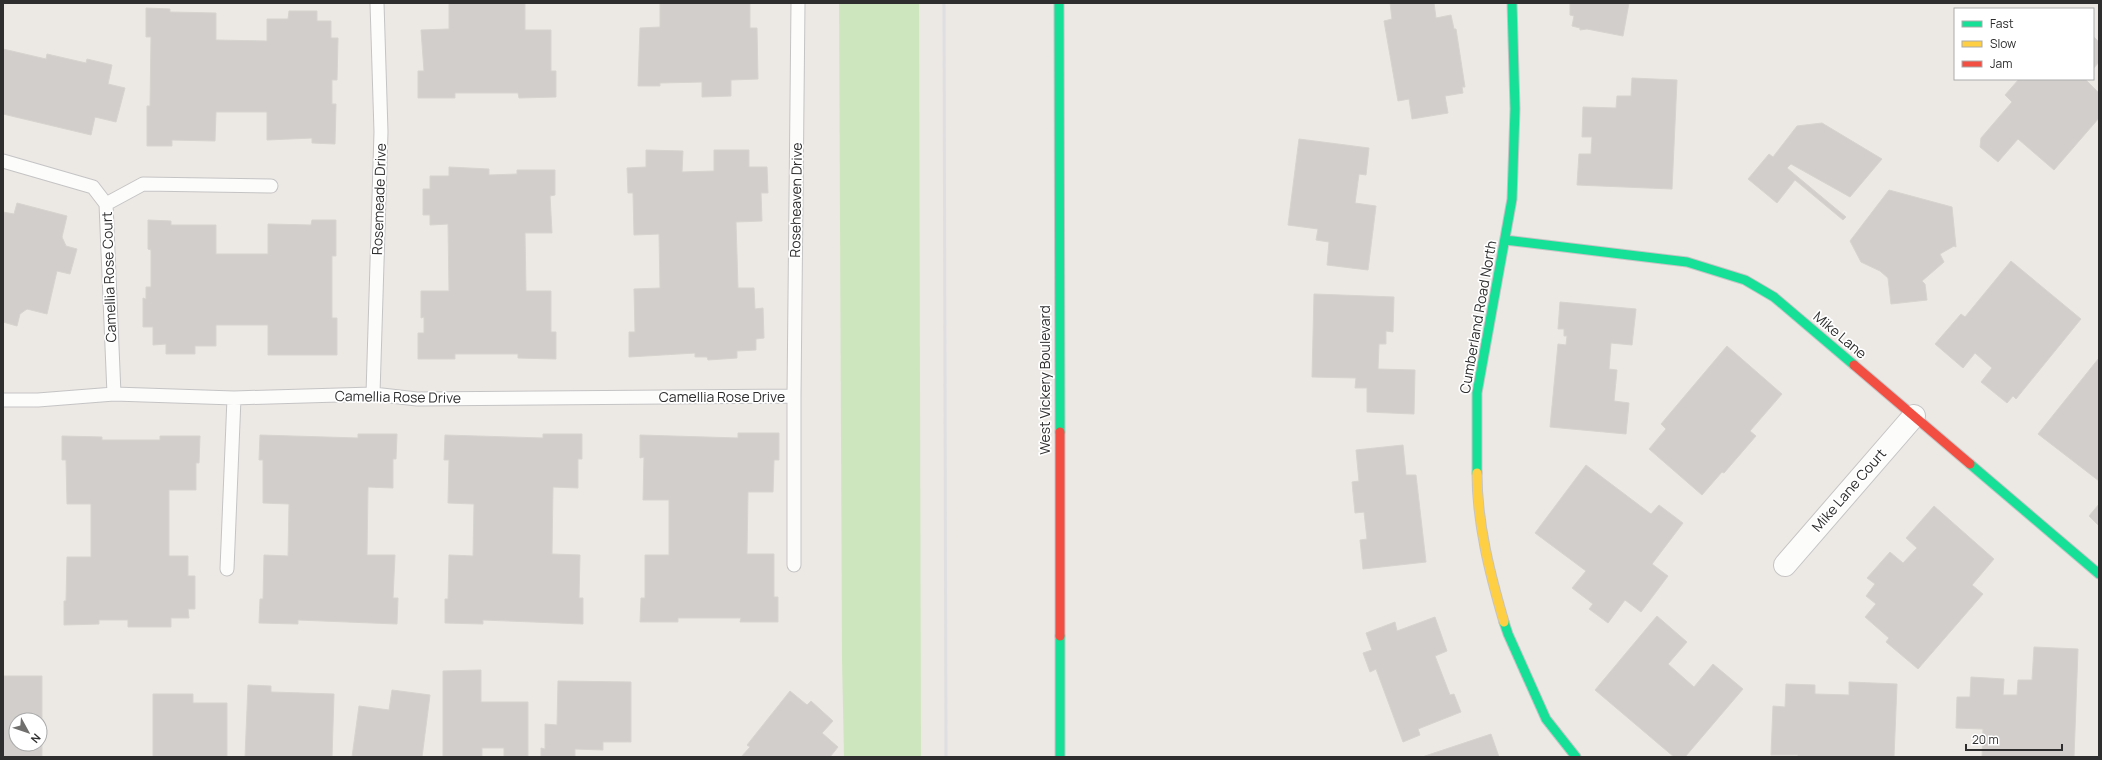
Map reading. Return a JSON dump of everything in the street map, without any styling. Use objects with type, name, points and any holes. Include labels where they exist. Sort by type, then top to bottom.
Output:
[{"type":"street","name":"West Vickery Boulevard","points":[[1059,3],[1060,757]]},
{"type":"street","name":"Cumberland Road North","points":[[1512,3],[1515,109],[1512,199],[1477,393],[1477,491],[1489,569],[1508,634],[1546,719],[1576,757]]},
{"type":"street","name":"Mike Lane","points":[[1504,240],[1687,262],[1745,280],[1774,297],[2099,574]]},
{"type":"street","name":"Mike Lane Court","points":[[1785,565],[1914,416]]},
{"type":"lane","name":"Rosemeade Drive","points":[[372,394],[381,132],[377,3]]},
{"type":"lane","name":"Roseheaven Drive","points":[[794,565],[794,396],[798,3]]},
{"type":"lane","name":"Camellia Rose Court","points":[[3,161],[93,187],[106,204],[114,394]]},
{"type":"lane","points":[[106,204],[143,184],[271,186]]},
{"type":"lane","name":"Camellia Rose Drive","points":[[3,400],[38,400],[114,394],[234,398],[372,394],[417,399],[794,396]]},
{"type":"lane","points":[[227,569],[234,398]]},
{"type":"green space","points":[[839,3],[919,3],[921,757],[844,757],[842,660]]},
{"type":"building","points":[[449,3],[525,3],[525,30],[551,30],[551,71],[556,71],[556,97],[519,98],[518,93],[455,93],[455,98],[418,98],[418,71],[424,71],[421,30],[449,29]]},
{"type":"building","points":[[660,3],[750,3],[750,28],[757,28],[758,79],[731,80],[731,96],[702,97],[702,82],[660,83],[660,86],[638,86],[640,28],[660,27]]},
{"type":"building","points":[[1390,3],[1434,3],[1436,18],[1451,15],[1454,29],[1456,29],[1465,87],[1462,87],[1463,93],[1445,96],[1448,113],[1412,119],[1409,99],[1398,101],[1384,21],[1392,19]]},
{"type":"building","points":[[1570,3],[1629,3],[1623,36],[1587,29],[1580,30],[1580,28],[1572,26],[1574,16],[1570,15]]},
{"type":"building","points":[[146,8],[170,9],[170,12],[216,13],[216,40],[267,41],[267,19],[288,19],[289,11],[317,11],[317,21],[331,21],[331,38],[338,38],[337,80],[332,80],[332,104],[336,104],[335,144],[312,143],[312,138],[267,140],[267,112],[216,112],[215,141],[172,140],[172,146],[147,146],[147,106],[150,106],[151,37],[146,37]]},
{"type":"building","points":[[2094,37],[2099,42],[2099,62],[2094,68]]},
{"type":"building","points":[[3,49],[46,59],[47,54],[86,63],[87,59],[112,65],[108,84],[125,88],[116,122],[95,117],[91,135],[3,114]]},
{"type":"building","points":[[1632,78],[1677,80],[1672,189],[1577,185],[1579,154],[1591,154],[1592,137],[1582,137],[1583,107],[1616,108],[1617,96],[1631,96]]},
{"type":"building","points":[[2018,80],[2086,80],[2099,93],[2099,118],[2054,170],[2018,139],[1998,162],[1980,147],[1981,138],[2012,102],[2005,95]]},
{"type":"building","points":[[1822,123],[1882,159],[1850,197],[1791,164],[1787,168],[1846,217],[1843,220],[1795,180],[1777,203],[1748,179],[1769,154],[1773,157],[1797,126]]},
{"type":"building","points":[[1299,139],[1369,148],[1366,175],[1359,174],[1355,203],[1376,206],[1368,270],[1327,265],[1329,242],[1316,240],[1318,229],[1288,225]]},
{"type":"building","points":[[646,150],[683,151],[682,172],[714,171],[714,150],[749,150],[749,167],[767,167],[768,193],[761,193],[762,221],[736,222],[738,288],[754,288],[755,309],[763,308],[764,338],[756,339],[756,350],[737,351],[737,358],[708,360],[707,357],[695,357],[695,353],[629,357],[629,332],[635,332],[634,289],[660,288],[659,234],[634,235],[633,193],[628,193],[627,168],[646,167]]},
{"type":"building","points":[[449,167],[489,169],[489,175],[517,174],[517,170],[555,170],[555,195],[550,196],[552,233],[525,233],[526,291],[551,291],[551,332],[556,332],[556,359],[518,358],[518,354],[455,354],[455,359],[418,359],[418,333],[424,333],[424,317],[421,318],[421,291],[449,291],[448,224],[430,225],[430,215],[423,215],[423,189],[430,189],[430,176],[449,176]]},
{"type":"building","points":[[1889,190],[1952,207],[1956,247],[1954,246],[1940,254],[1944,262],[1922,281],[1925,284],[1927,300],[1891,304],[1888,278],[1880,271],[1861,262],[1850,241]]},
{"type":"building","points":[[17,203],[67,216],[62,237],[66,246],[77,249],[70,274],[57,271],[47,314],[27,309],[20,314],[17,326],[3,322],[3,212],[14,214]]},
{"type":"building","points":[[148,220],[171,221],[171,225],[216,225],[216,254],[268,254],[268,224],[311,225],[312,220],[336,220],[336,256],[332,256],[332,318],[337,318],[337,355],[268,355],[268,325],[216,325],[216,346],[195,346],[195,354],[166,354],[166,344],[153,345],[153,327],[143,327],[143,298],[146,299],[146,287],[151,287],[151,250],[148,249]]},
{"type":"building","points":[[2011,261],[2081,319],[2016,399],[2013,396],[2007,403],[1981,382],[1992,368],[1975,353],[1963,368],[1935,344],[1961,314],[1965,317]]},
{"type":"building","points":[[1314,294],[1394,297],[1393,332],[1386,331],[1386,344],[1379,344],[1378,369],[1415,370],[1414,414],[1367,412],[1367,388],[1355,388],[1356,378],[1312,377]]},
{"type":"building","points":[[1560,302],[1636,309],[1632,345],[1611,343],[1609,369],[1617,370],[1614,401],[1629,403],[1626,434],[1550,427],[1558,344],[1566,345],[1567,336],[1564,336],[1564,329],[1558,329]]},
{"type":"building","points":[[1727,346],[1782,394],[1750,431],[1756,436],[1724,473],[1722,472],[1702,495],[1649,449],[1666,429],[1661,424]]},
{"type":"building","points":[[2099,358],[2099,481],[2038,434]]},
{"type":"building","points":[[738,433],[779,433],[779,460],[774,460],[773,492],[748,492],[747,554],[774,554],[774,597],[778,597],[778,622],[740,622],[741,618],[678,618],[678,622],[640,622],[641,598],[645,598],[645,555],[669,555],[669,500],[643,500],[644,457],[640,458],[640,435],[738,438]]},
{"type":"building","points":[[358,434],[397,434],[396,459],[393,459],[393,488],[368,487],[367,555],[395,555],[393,598],[398,598],[397,624],[298,620],[298,624],[259,623],[260,599],[263,599],[264,555],[288,556],[289,504],[263,503],[263,460],[259,460],[260,435],[358,438]]},
{"type":"building","points":[[543,434],[582,434],[582,459],[578,459],[578,488],[553,487],[552,554],[580,555],[579,598],[583,598],[583,624],[483,620],[483,624],[445,623],[445,599],[448,599],[449,555],[473,556],[474,504],[448,503],[449,460],[444,460],[445,435],[543,438]]},
{"type":"building","points":[[62,436],[102,437],[102,440],[160,440],[160,436],[200,436],[199,463],[196,463],[196,490],[169,490],[169,556],[188,556],[188,576],[195,576],[195,609],[188,609],[189,618],[171,618],[171,627],[128,627],[128,620],[99,620],[99,624],[64,625],[67,557],[91,557],[91,504],[67,504],[66,460],[62,460]]},
{"type":"building","points":[[1403,445],[1406,475],[1416,475],[1426,562],[1363,569],[1360,540],[1367,539],[1364,512],[1355,513],[1352,482],[1359,481],[1356,450]]},
{"type":"building","points":[[1586,465],[1651,514],[1659,505],[1683,523],[1652,564],[1668,576],[1641,612],[1625,600],[1608,623],[1589,609],[1593,604],[1572,588],[1586,571],[1535,533]]},
{"type":"building","points":[[2099,504],[2099,526],[2089,516]]},
{"type":"building","points":[[1934,506],[1994,559],[1972,585],[1983,594],[1918,669],[1886,642],[1889,638],[1865,617],[1876,604],[1866,596],[1875,584],[1867,578],[1890,552],[1903,563],[1917,548],[1906,538]]},
{"type":"building","points":[[1657,616],[1687,642],[1668,664],[1694,687],[1713,664],[1743,689],[1685,757],[1674,757],[1595,690]]},
{"type":"building","points":[[1435,617],[1447,651],[1435,656],[1450,695],[1454,694],[1461,712],[1418,729],[1420,735],[1403,742],[1376,669],[1370,672],[1363,653],[1372,650],[1366,633],[1395,622],[1397,631]]},
{"type":"building","points":[[2034,647],[2078,649],[2074,757],[1982,757],[1983,729],[1956,728],[1957,697],[1970,697],[1971,677],[2004,679],[2003,695],[2017,695],[2018,680],[2032,680]]},
{"type":"building","points":[[481,670],[481,702],[528,702],[528,757],[504,757],[504,748],[482,748],[482,757],[443,757],[443,671]]},
{"type":"building","points":[[3,676],[42,676],[42,712],[8,712],[8,752],[42,752],[42,757],[3,757]]},
{"type":"building","points":[[558,681],[631,682],[631,742],[603,742],[603,750],[575,749],[575,757],[541,757],[541,748],[545,749],[545,724],[557,725]]},
{"type":"building","points":[[1849,682],[1897,684],[1894,757],[1798,757],[1798,755],[1771,755],[1773,706],[1785,707],[1786,684],[1815,685],[1815,694],[1849,695]]},
{"type":"building","points":[[248,685],[271,686],[271,692],[334,694],[332,757],[245,757]]},
{"type":"building","points":[[392,690],[430,695],[422,757],[352,757],[359,706],[389,710]]},
{"type":"building","points":[[790,691],[807,705],[811,701],[833,721],[822,733],[838,747],[830,757],[741,757],[750,747],[747,745]]},
{"type":"building","points":[[153,694],[193,694],[193,703],[227,703],[227,757],[153,757]]},
{"type":"building","points":[[1491,734],[1499,757],[1422,757]]},
{"type":"railway","points":[[944,3],[946,757]]},
{"type":"traffic: fast","points":[[1059,3],[1060,432]]},
{"type":"traffic: fast","points":[[1477,473],[1477,393],[1512,199],[1515,109],[1512,3]]},
{"type":"traffic: fast","points":[[1505,240],[1687,262],[1745,280],[1774,297],[1854,365]]},
{"type":"traffic: fast","points":[[1970,464],[2099,574]]},
{"type":"traffic: fast","points":[[1504,622],[1546,719],[1576,757]]},
{"type":"traffic: fast","points":[[1060,636],[1060,757]]},
{"type":"traffic: slow","points":[[1477,473],[1479,511],[1485,549],[1504,622]]},
{"type":"traffic: jam","points":[[1854,365],[1970,464]]},
{"type":"traffic: jam","points":[[1060,432],[1060,636]]}]
